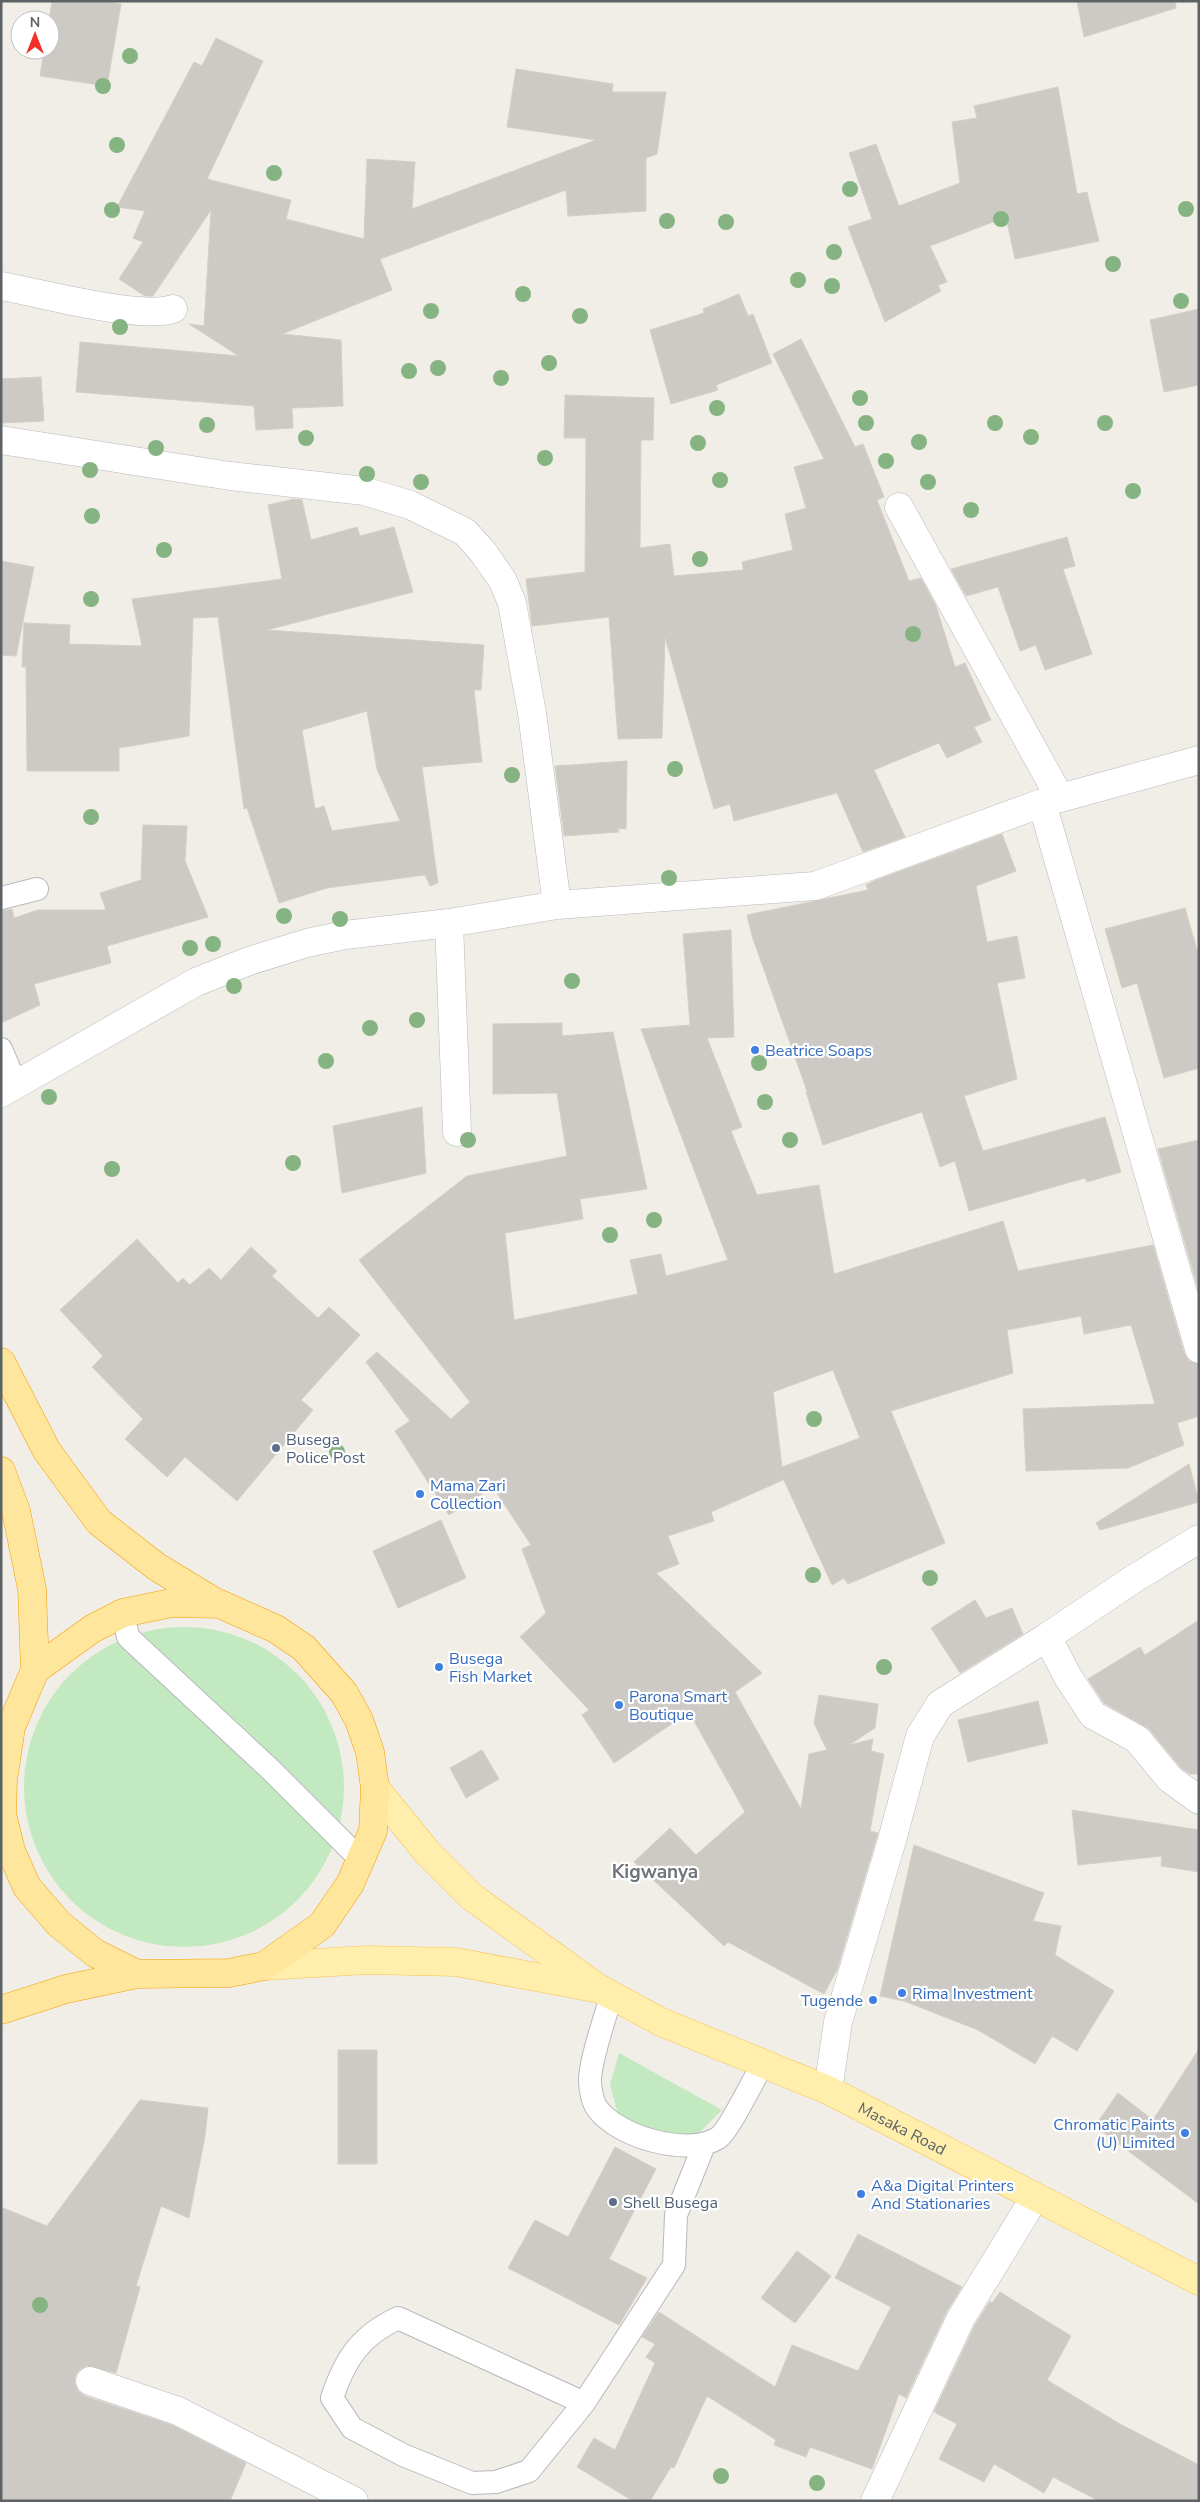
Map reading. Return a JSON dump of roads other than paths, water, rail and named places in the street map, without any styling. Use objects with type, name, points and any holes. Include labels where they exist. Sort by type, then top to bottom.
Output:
[{"type":"highway","points":[[1,1362],[47,1451],[99,1522],[158,1567],[220,1604],[276,1629],[304,1648],[344,1693],[359,1720],[370,1752],[375,1788],[373,1831],[350,1884],[322,1925],[264,1966],[229,1974],[137,1974],[66,1989],[1,2010]]},
{"type":"highway","points":[[1,1471],[16,1511],[32,1589],[35,1670],[11,1727],[3,1780],[2,1816],[11,1851],[27,1887],[59,1924],[95,1953],[137,1974]]},
{"type":"highway","points":[[35,1670],[92,1629],[122,1613],[171,1603],[220,1604]]},
{"type":"main road","points":[[375,1788],[427,1852],[472,1897],[606,1992]]},
{"type":"main road","points":[[264,1966],[367,1960],[456,1962],[606,1992]]},
{"type":"main road","name":"Masaka Road","points":[[606,1992],[661,2022],[828,2090],[1199,2281]]},
{"type":"street","points":[[1,286],[93,305],[156,313],[173,309]]},
{"type":"street","points":[[1,440],[230,476],[364,491],[410,504],[465,532],[484,552],[503,581],[512,603],[532,713],[557,905]]},
{"type":"street","points":[[899,506],[1051,800],[1199,1349]]},
{"type":"street","points":[[9,1088],[196,982],[249,961],[307,943],[345,935],[448,923],[557,905],[815,886],[1051,800],[1199,760]]},
{"type":"street","points":[[448,923],[457,1132]]},
{"type":"street","points":[[828,2090],[838,2022],[892,1840],[920,1736],[940,1704],[1199,1539]]},
{"type":"street","points":[[1047,1637],[1068,1677],[1093,1715],[1137,1740],[1170,1780],[1199,1800]]},
{"type":"street","points":[[875,2501],[961,2318],[1034,2197]]},
{"type":"street","points":[[90,2380],[178,2411],[354,2501]]},
{"type":"lane","points":[[1,898],[37,889]]},
{"type":"lane","points":[[1,1049],[9,1088]]},
{"type":"lane","points":[[122,1613],[128,1637],[271,1770],[361,1860]]},
{"type":"lane","points":[[606,1992],[590,2082],[596,2107],[612,2122],[644,2139],[675,2145],[704,2145],[720,2137],[763,2063]]},
{"type":"lane","points":[[584,2404],[398,2318],[379,2327],[358,2347],[342,2369],[332,2398],[352,2428],[403,2455],[472,2484],[496,2482],[529,2471],[584,2404],[674,2265],[676,2215],[704,2145]]},
{"type":"place","name":"Beatrice Soaps","points":[[755,1050]]},
{"type":"place","name":"Busega Police Post","points":[[276,1448]]},
{"type":"place","name":"Mama Zari Collection","points":[[420,1494]]},
{"type":"place","name":"Busega Fish Market","points":[[439,1667]]},
{"type":"place","name":"Parona Smart Boutique","points":[[619,1705]]},
{"type":"place","name":"Rima Investment","points":[[902,1993]]},
{"type":"place","name":"Tugende","points":[[873,2000]]},
{"type":"place","name":"Chromatic Paints (U) Limited","points":[[1185,2133]]},
{"type":"place","name":"A&a Digital Printers And Stationaries","points":[[861,2194]]},
{"type":"place","name":"Shell Busega","points":[[613,2202]]},
{"type":"district","name":"Kigwanya","points":[[655,1871]]}]
